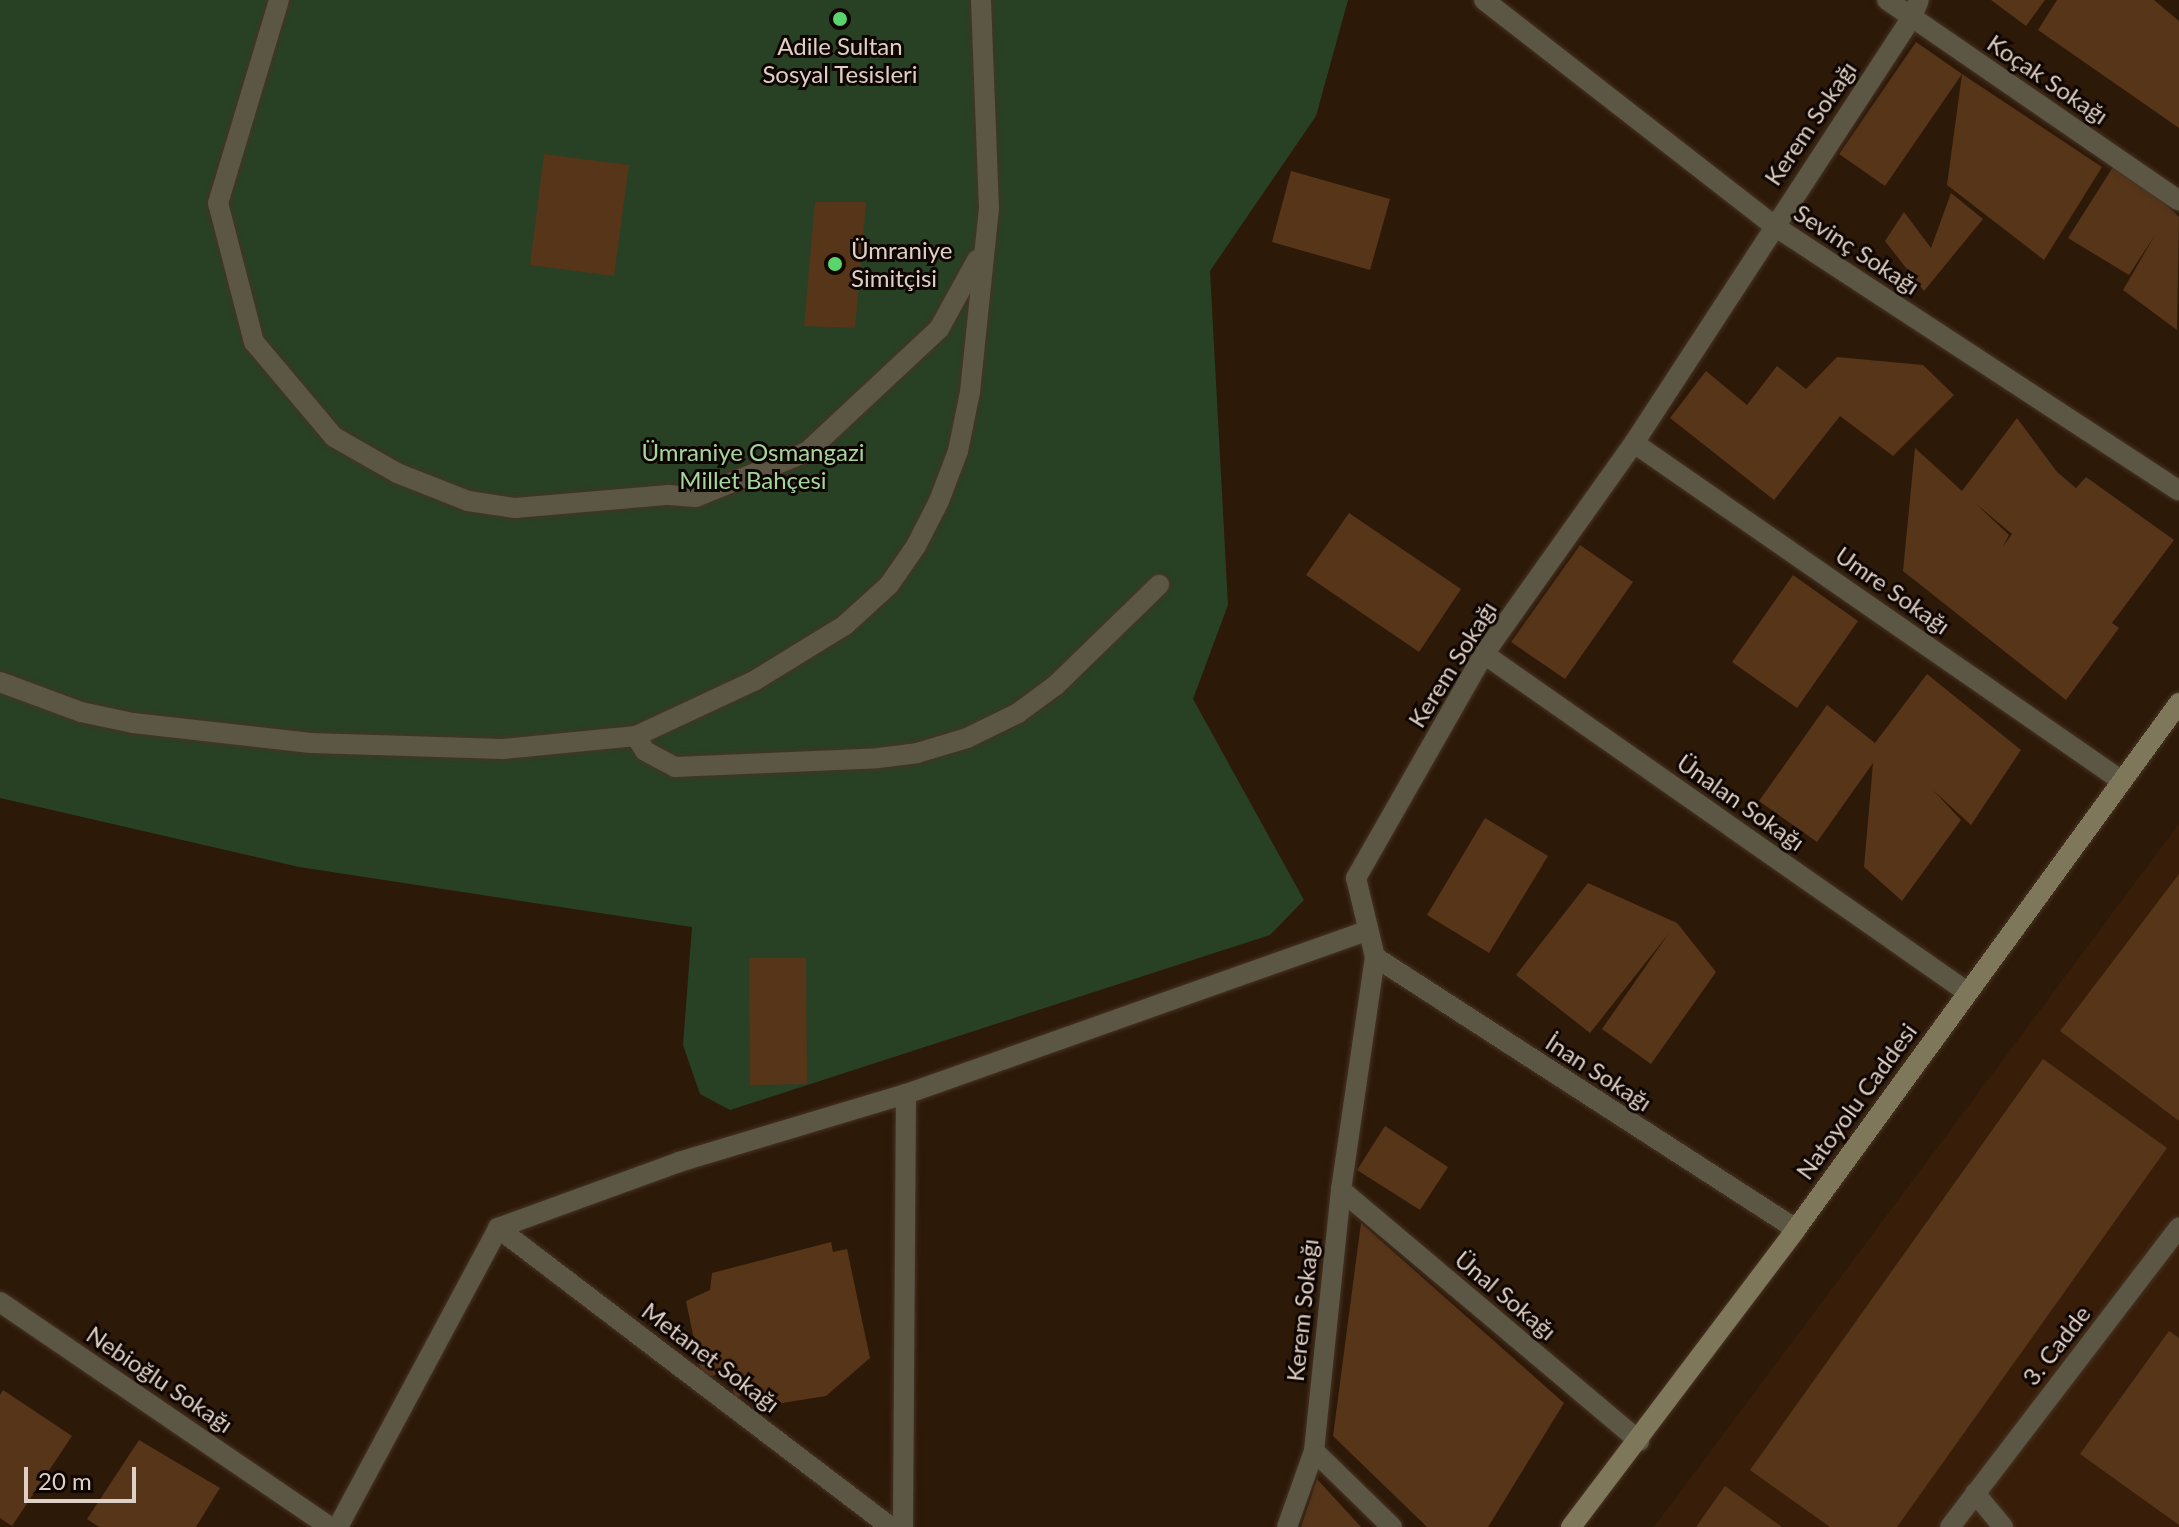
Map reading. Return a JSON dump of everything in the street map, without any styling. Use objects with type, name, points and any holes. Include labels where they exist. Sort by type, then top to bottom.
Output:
[{"type":"main road","name":"Natoyolu Caddesi","points":[[1571,1527],[1639,1441],[1796,1229],[2179,703]]},
{"type":"street","points":[[279,0],[218,203],[254,342],[334,437],[397,473],[468,501],[515,508],[668,495],[696,497],[807,452],[939,329],[982,251]]},
{"type":"street","points":[[0,682],[81,712],[133,723],[311,743],[503,749],[636,736],[754,681],[845,625],[889,585],[916,546],[939,501],[958,451],[970,392],[982,251],[989,209],[981,0]]},
{"type":"street","name":"Sevinç Sokağı","points":[[1484,0],[1773,225],[2179,491]]},
{"type":"street","name":"Koçak Sokağı","points":[[1887,0],[1915,9],[2179,201]]},
{"type":"street","name":"Kerem Sokağı","points":[[1287,1527],[1314,1451],[1341,1190],[1375,957],[1356,878],[1484,654],[1634,443],[1915,9]]},
{"type":"street","name":"Umre Sokağı","points":[[1634,443],[2122,781]]},
{"type":"street","points":[[636,736],[645,751],[675,767],[878,758],[917,753],[967,738],[1018,713],[1056,685],[1159,585]]},
{"type":"street","name":"Ünalan Sokağı","points":[[1484,654],[1967,992]]},
{"type":"street","points":[[338,1527],[498,1228],[679,1162],[906,1094],[1368,930]]},
{"type":"street","name":"İnan Sokağı","points":[[1375,957],[1796,1229]]},
{"type":"street","points":[[903,1527],[906,1094]]},
{"type":"street","name":"Ünal Sokağı","points":[[1341,1190],[1639,1441]]},
{"type":"street","name":"Metanet Sokağı","points":[[498,1228],[891,1527]]},
{"type":"street","name":"3. Cadde","points":[[1950,1527],[2179,1228]]},
{"type":"street","name":"Nebioğlu Sokağı","points":[[0,1302],[330,1527]]},
{"type":"street","points":[[1314,1451],[1392,1527]]},
{"type":"street","points":[[1975,1493],[2003,1527]]},
{"type":"shaded area","points":[[2179,824],[2179,1527],[1654,1527]]},
{"type":"green space","name":"Ümraniye Osmangazi Millet Bahçesi","points":[[0,0],[1348,0],[1316,116],[1210,271],[1228,605],[1193,699],[1304,900],[1270,935],[730,1110],[700,1094],[683,1045],[692,927],[299,867],[0,798]]},
{"type":"building","points":[[1991,0],[2045,0],[2026,26]]},
{"type":"building","points":[[2057,0],[2154,0],[2179,21],[2179,128],[2038,30]]},
{"type":"building","points":[[1916,42],[1962,74],[1885,186],[1839,154]]},
{"type":"building","points":[[1962,74],[2102,167],[2044,260],[1947,185]]},
{"type":"building","points":[[544,154],[629,165],[614,276],[530,265]]},
{"type":"building","points":[[2118,159],[2179,217],[2177,330],[2123,290],[2155,235],[2129,275],[2068,238]]},
{"type":"building","points":[[1291,171],[1390,199],[1370,270],[1272,242]]},
{"type":"building","points":[[1951,193],[1983,219],[1924,291],[1885,241],[1904,212],[1931,248]]},
{"type":"building","name":"Ümraniye Simitçisi","points":[[815,202],[866,202],[855,328],[804,326]]},
{"type":"building","points":[[1837,357],[1923,365],[1954,395],[1893,456],[1840,416],[1774,500],[1670,418],[1706,371],[1747,405],[1777,366],[1806,389]]},
{"type":"building","points":[[2017,418],[2057,472],[2076,488],[2086,477],[2174,540],[2112,623],[2119,628],[2066,700],[1903,571],[1915,448],[1962,491]],"holes":[[[1975,503],[2012,534],[2002,548],[2009,535]]]},
{"type":"building","points":[[1349,513],[1461,589],[1419,652],[1306,575]]},
{"type":"building","points":[[1580,545],[1633,582],[1565,679],[1511,642]]},
{"type":"building","points":[[1793,575],[1858,621],[1797,708],[1732,662]]},
{"type":"building","points":[[1927,674],[2021,750],[1971,825],[1933,790],[1961,820],[1902,901],[1864,867],[1873,763],[1817,842],[1759,801],[1827,705],[1875,743]]},
{"type":"building","points":[[1485,818],[1548,856],[1489,953],[1427,915]]},
{"type":"building","points":[[2179,874],[2179,1121],[2060,1031]]},
{"type":"building","points":[[1588,883],[1677,923],[1716,972],[1651,1064],[1602,1029],[1669,933],[1590,1033],[1516,975]]},
{"type":"building","points":[[749,958],[806,958],[807,1084],[750,1085]]},
{"type":"building","points":[[2043,1059],[2167,1148],[1897,1527],[1830,1527],[1750,1470]]},
{"type":"building","points":[[1385,1126],[1448,1167],[1420,1210],[1357,1170]]},
{"type":"building","points":[[1361,1223],[1564,1403],[1488,1527],[1427,1527],[1333,1436]]},
{"type":"building","points":[[831,1242],[833,1252],[847,1249],[870,1358],[826,1396],[757,1407],[746,1391],[735,1400],[729,1372],[702,1378],[686,1301],[710,1290],[712,1273]]},
{"type":"building","points":[[2169,1331],[2179,1338],[2179,1525],[2080,1454]]},
{"type":"building","points":[[3,1390],[72,1436],[12,1526],[0,1518],[0,1395]]},
{"type":"building","points":[[139,1440],[220,1488],[196,1527],[99,1527],[87,1519]]},
{"type":"building","points":[[1317,1479],[1361,1527],[1301,1527]]},
{"type":"building","points":[[1725,1486],[1782,1527],[1696,1527]]},
{"type":"place","name":"Adile Sultan Sosyal Tesisleri","points":[[840,19]]},
{"type":"place","name":"Ümraniye Simitçisi","points":[[835,264]]}]
